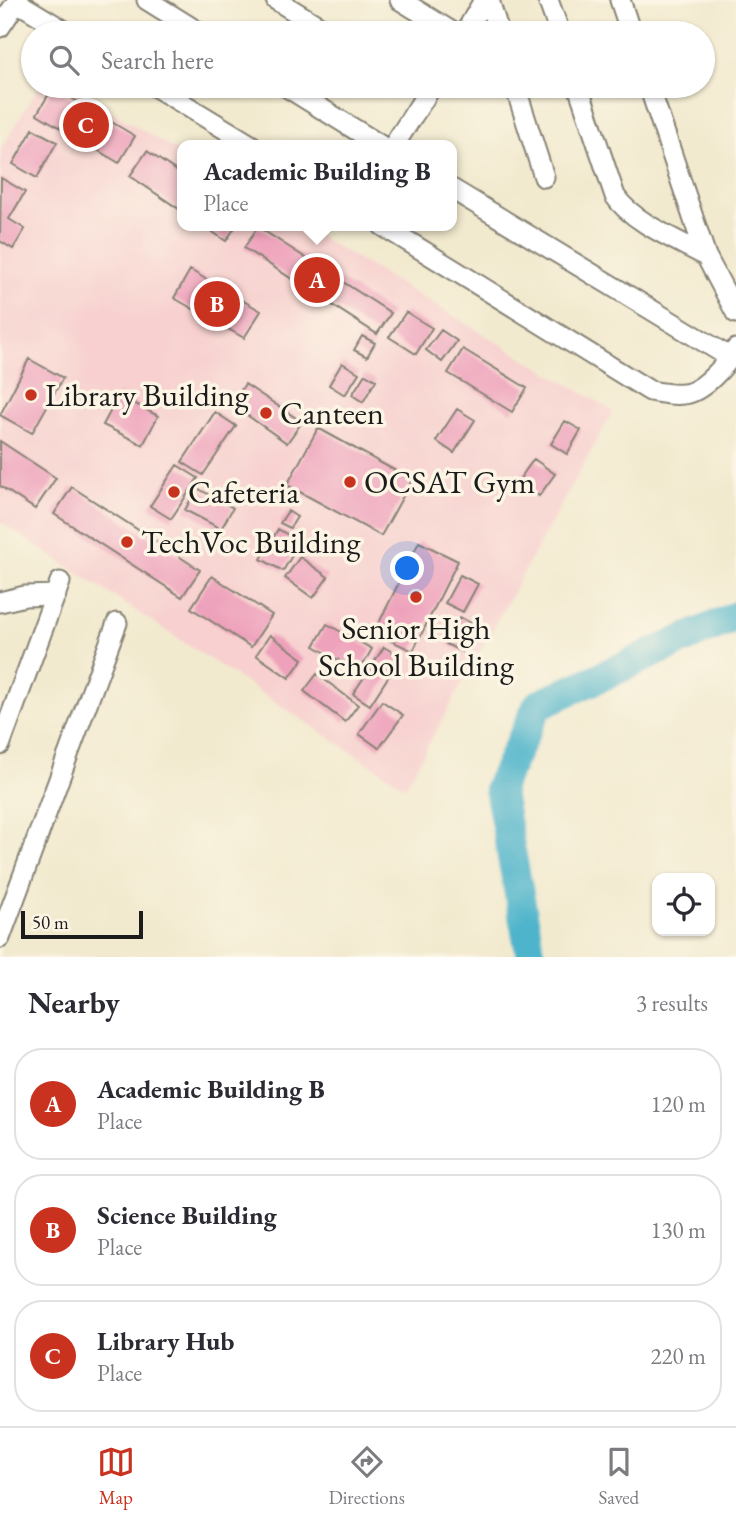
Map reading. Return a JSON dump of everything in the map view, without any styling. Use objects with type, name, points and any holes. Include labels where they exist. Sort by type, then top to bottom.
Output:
[{"type":"street","points":[[147,0],[181,21]]},
{"type":"street","points":[[276,0],[310,21]]},
{"type":"street","points":[[400,0],[434,21]]},
{"type":"street","points":[[473,21],[486,0]]},
{"type":"street","points":[[486,0],[494,21]]},
{"type":"street","points":[[548,0],[556,21]]},
{"type":"street","points":[[620,0],[627,21]]},
{"type":"street","points":[[0,27],[18,1],[49,21]]},
{"type":"street","points":[[174,98],[243,140]]},
{"type":"street","points":[[304,98],[372,140]]},
{"type":"street","points":[[397,140],[420,98]]},
{"type":"street","points":[[519,98],[544,177]]},
{"type":"street","points":[[582,98],[615,196],[621,204],[706,256]]},
{"type":"street","points":[[653,98],[706,256],[736,313]]},
{"type":"street","points":[[391,231],[650,391],[673,395],[700,390],[733,354],[457,192]]},
{"type":"street","points":[[0,603],[58,589],[0,745]]},
{"type":"street","points":[[0,938],[117,623]]},
{"type":"shaded area","points":[[32,98],[87,98],[177,151],[177,231],[310,231],[613,411],[405,787],[0,522],[0,151]]},
{"type":"building","points":[[46,98],[71,98],[135,136],[119,163],[37,114]]},
{"type":"building","points":[[33,129],[57,142],[37,178],[13,164]]},
{"type":"building","points":[[147,151],[177,172],[177,208],[130,176]]},
{"type":"building","points":[[1,178],[25,192],[9,219],[25,229],[13,249],[0,241]]},
{"type":"building","points":[[211,231],[233,231],[226,241]]},
{"type":"building","points":[[255,231],[264,231],[391,313],[377,334],[244,248]]},
{"type":"building","points":[[190,270],[261,311],[244,338],[174,298]]},
{"type":"building","points":[[406,312],[432,328],[416,354],[389,337]]},
{"type":"building","points":[[441,330],[457,341],[442,362],[426,350]]},
{"type":"building","points":[[362,336],[375,343],[367,357],[354,350]]},
{"type":"building","points":[[463,349],[527,388],[512,412],[448,373]]},
{"type":"building","name":"Library Building","points":[[29,359],[63,378],[32,433],[0,415]]},
{"type":"building","points":[[342,363],[359,373],[345,395],[329,385]]},
{"type":"building","points":[[365,374],[376,380],[363,402],[352,395]]},
{"type":"building","name":"Canteen","points":[[245,384],[302,422],[287,443],[231,404]]},
{"type":"building","points":[[119,395],[158,416],[143,445],[103,425]]},
{"type":"building","points":[[457,409],[475,420],[454,453],[436,441]]},
{"type":"building","points":[[215,412],[236,426],[203,475],[182,462]]},
{"type":"building","points":[[565,421],[581,430],[567,454],[551,444]]},
{"type":"building","name":"OCSAT Gym","points":[[318,428],[412,480],[381,536],[287,485]]},
{"type":"building","points":[[0,441],[56,478],[35,509],[0,486]]},
{"type":"building","points":[[534,459],[555,474],[539,496],[518,481]]},
{"type":"building","name":"Cafeteria","points":[[177,465],[198,478],[171,519],[150,506]]},
{"type":"building","name":"TechVoc Building","points":[[72,487],[200,570],[182,597],[54,514]]},
{"type":"building","points":[[197,488],[233,508],[221,529],[185,510]]},
{"type":"building","points":[[288,511],[297,517],[290,528],[280,523]]},
{"type":"building","points":[[278,529],[300,542],[283,571],[261,559]]},
{"type":"building","name":"Senior High School Building","points":[[419,542],[458,561],[413,651],[374,633]]},
{"type":"building","points":[[300,557],[328,577],[313,598],[285,578]]},
{"type":"building","points":[[460,575],[478,584],[463,612],[445,603]]},
{"type":"building","points":[[212,576],[272,615],[251,647],[191,608]]},
{"type":"building","points":[[460,617],[476,626],[462,652],[446,644]]},
{"type":"building","points":[[327,624],[372,649],[359,672],[314,646]]},
{"type":"building","points":[[270,635],[303,659],[289,678],[256,655]]},
{"type":"building","points":[[384,647],[401,657],[370,705],[353,694]]},
{"type":"building","points":[[317,674],[358,705],[345,722],[304,691]]},
{"type":"building","points":[[382,701],[403,715],[379,748],[359,734]]},
{"type":"waterway","points":[[531,957],[499,788],[538,705],[736,616]]},
{"type":"place","name":"Library Hub","points":[[86,125]]},
{"type":"place","name":"Academic Building B","points":[[317,280]]},
{"type":"place","name":"Science Building","points":[[217,304]]},
{"type":"place","name":"Library Building","points":[[31,395]]},
{"type":"place","name":"Canteen","points":[[266,413]]},
{"type":"place","name":"OCSAT Gym","points":[[350,482]]},
{"type":"place","name":"Cafeteria","points":[[174,492]]},
{"type":"place","name":"TechVoc Building","points":[[127,542]]},
{"type":"place","name":"Senior High School Building","points":[[416,597]]}]
